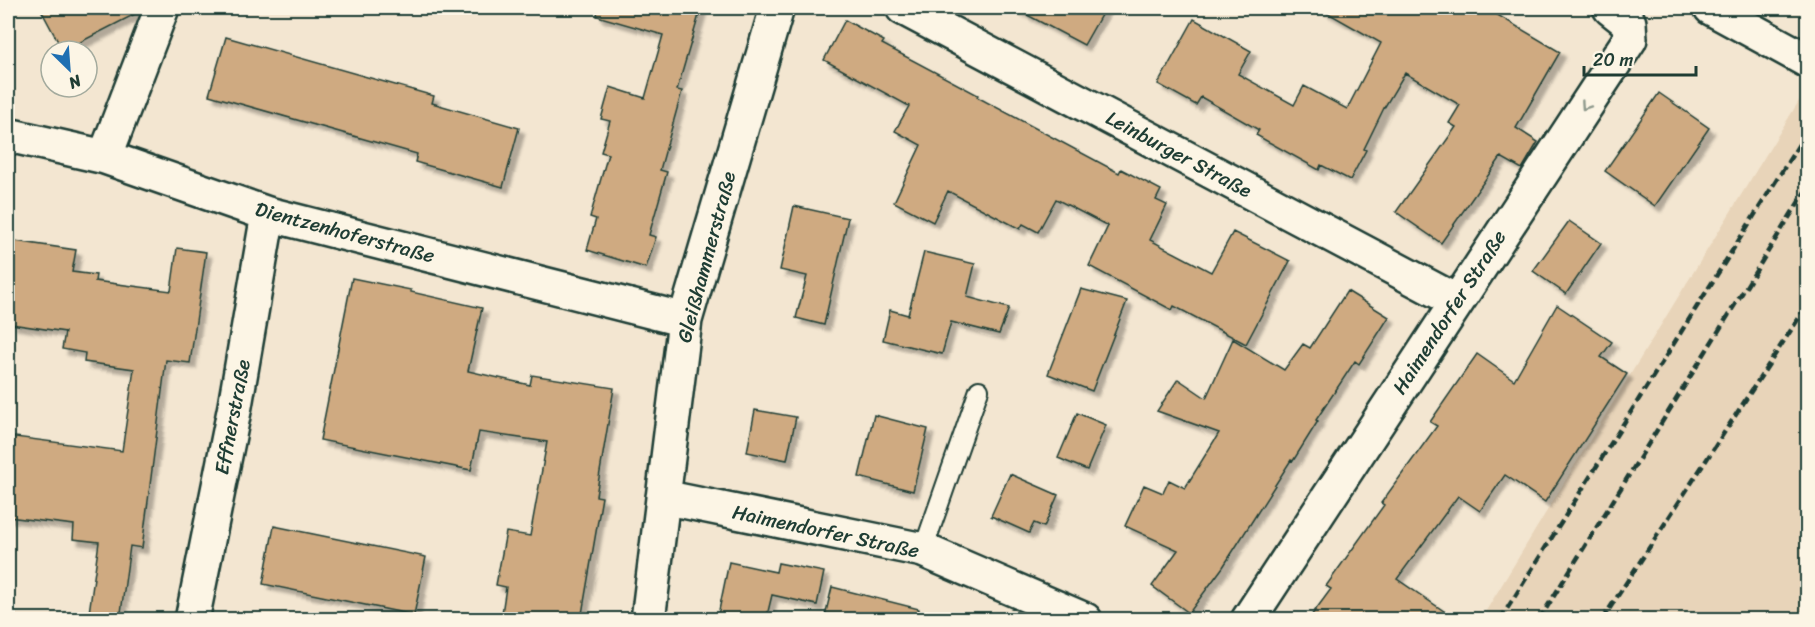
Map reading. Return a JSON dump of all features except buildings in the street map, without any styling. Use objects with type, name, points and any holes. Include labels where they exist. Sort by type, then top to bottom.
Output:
[{"type":"street","points":[[105,157],[162,8]]},
{"type":"street","name":"Gleißhammerstraße","points":[[648,620],[685,320],[777,8]]},
{"type":"street","name":"Leinburger Straße","points":[[903,8],[1456,301]]},
{"type":"street","name":"Haimendorfer Straße","points":[[1248,620],[1630,39],[1629,23],[1610,8]]},
{"type":"street","points":[[1711,8],[1808,61]]},
{"type":"street","name":"Dientzenhoferstraße","points":[[8,135],[105,157],[268,214],[685,320]]},
{"type":"street","name":"Effnerstraße","points":[[192,620],[235,406],[268,214]]},
{"type":"street","name":"Haimendorfer Straße","points":[[663,497],[923,550],[1085,620]]},
{"type":"lane","points":[[923,550],[979,390]]},
{"type":"shaded area","points":[[1807,88],[1807,619],[1481,619],[1606,414]]},
{"type":"railway","points":[[1500,620],[1808,130]]},
{"type":"railway","points":[[1539,620],[1808,187]]},
{"type":"railway","points":[[1602,620],[1808,304]]}]
